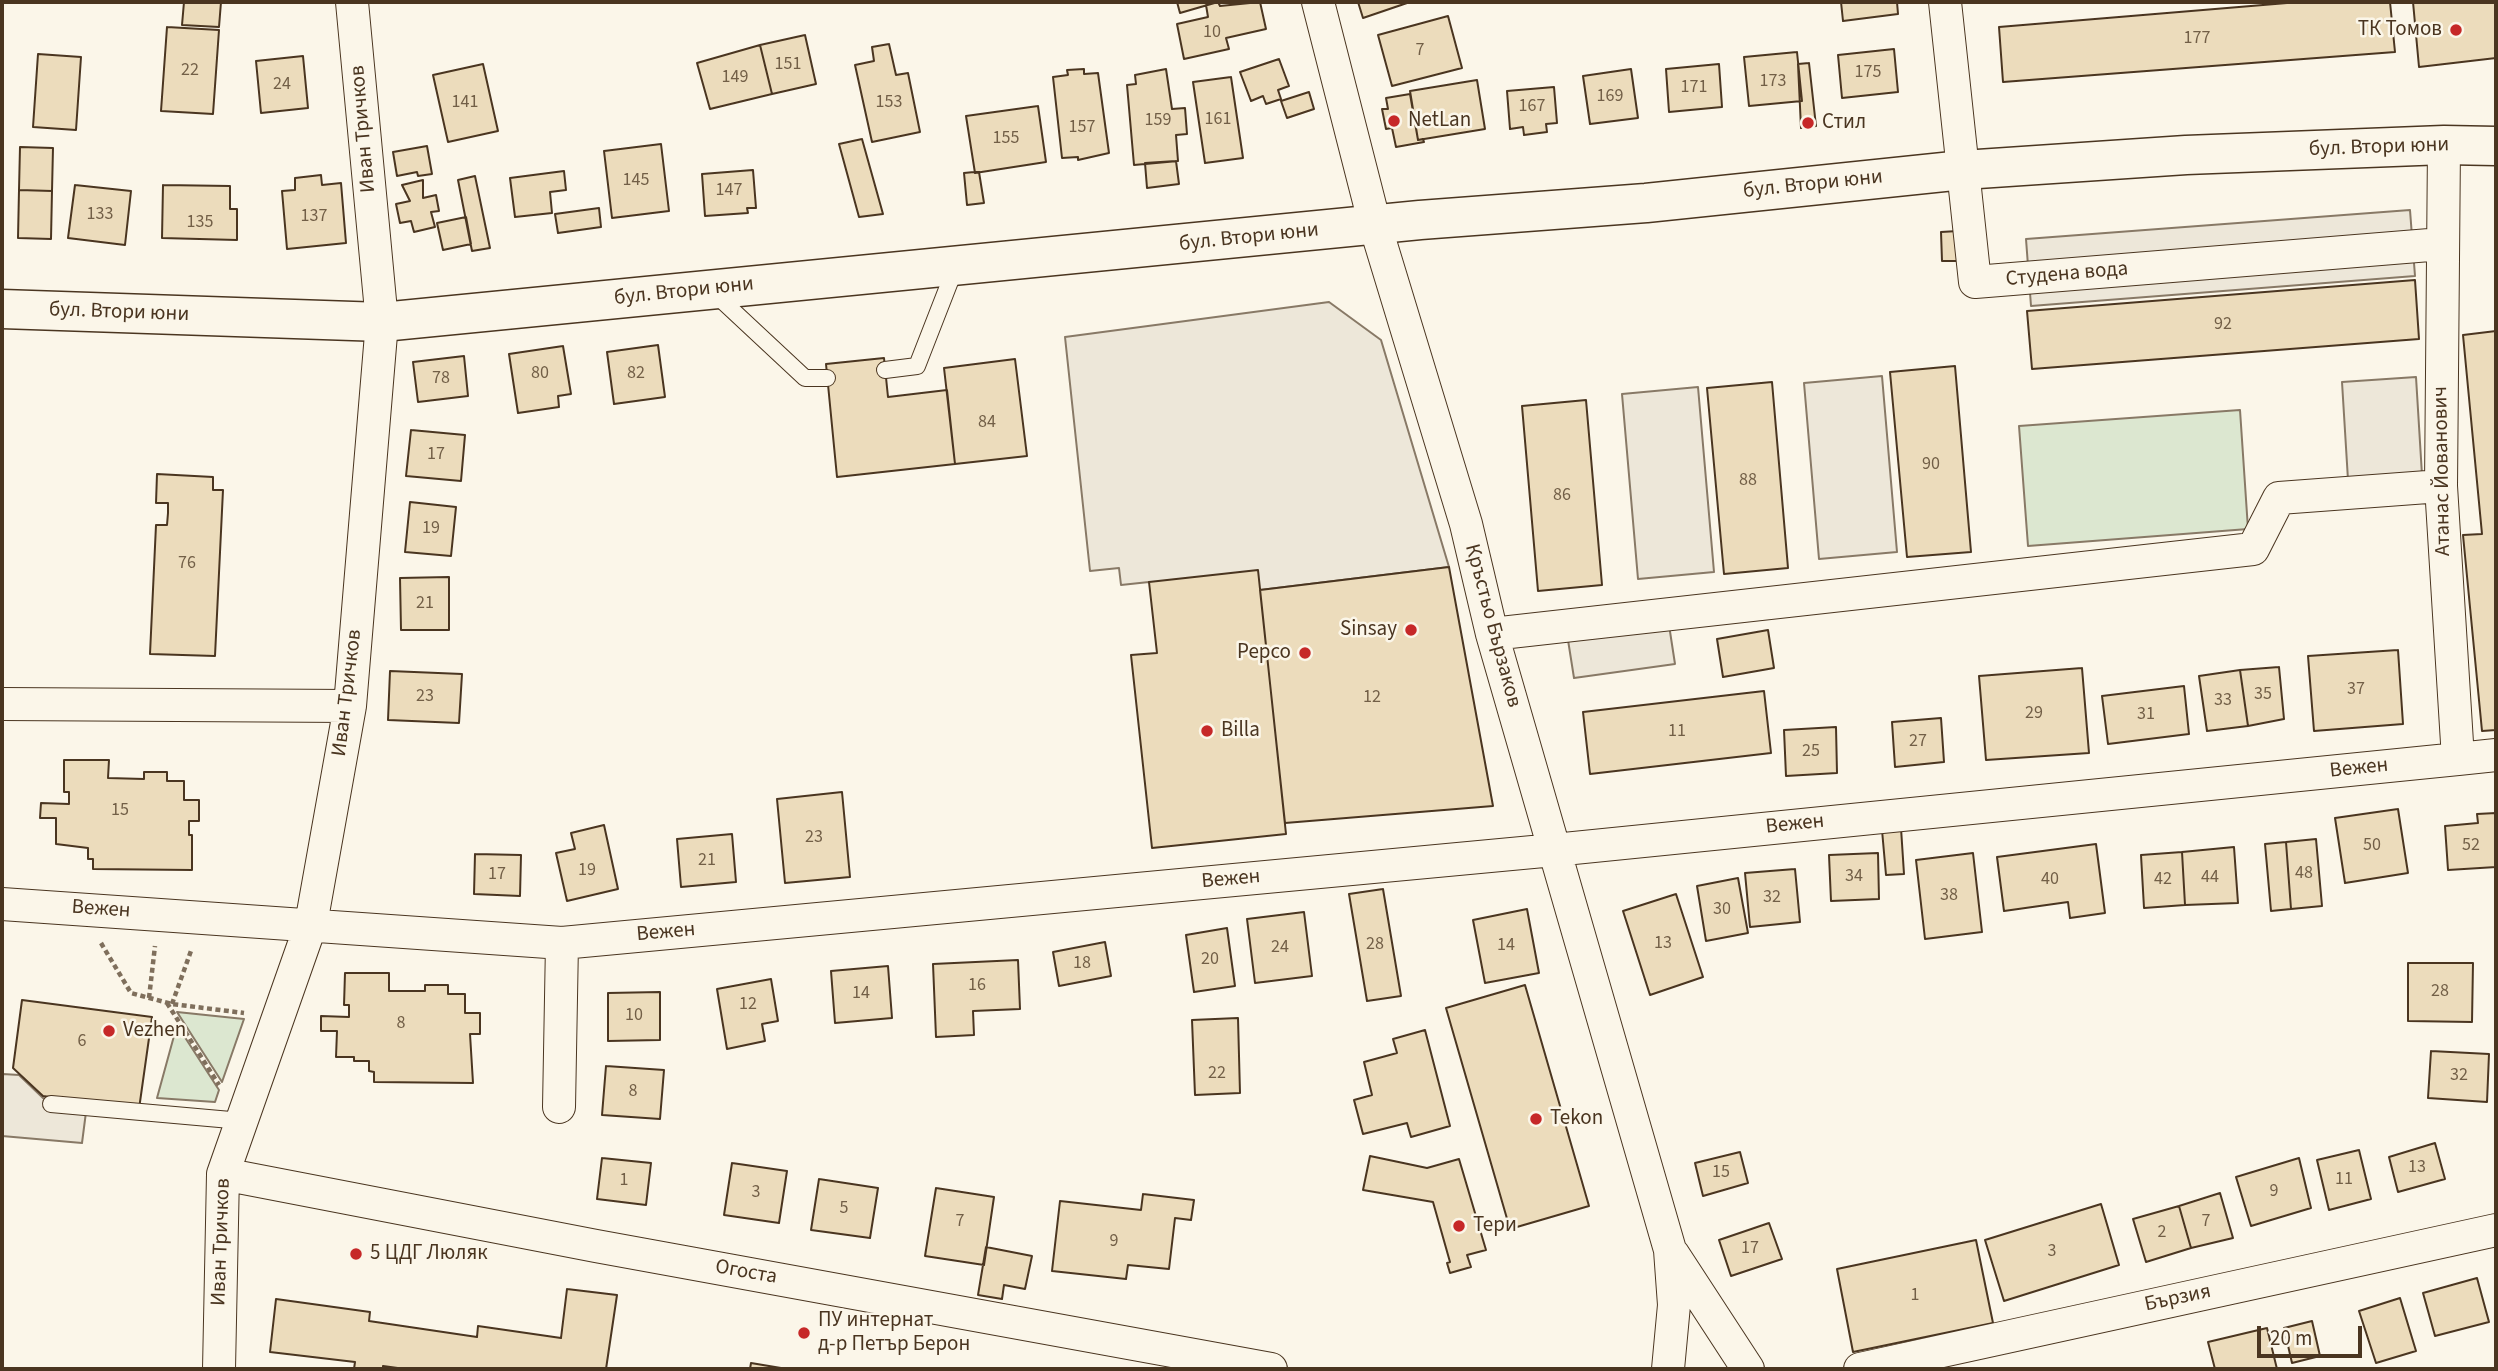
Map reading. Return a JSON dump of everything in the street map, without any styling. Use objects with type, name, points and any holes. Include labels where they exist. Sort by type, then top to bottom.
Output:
[{"type":"street","name":"Иван Тричков","points":[[219,1369],[223,1174],[311,924],[350,706],[382,322],[352,2]]},
{"type":"street","name":"Кръстьо Бързаков","points":[[1318,2],[1375,225],[1466,524],[1492,634],[1670,1250],[1674,1306],[1668,1369]]},
{"type":"street","name":"Студена вода","points":[[1945,2],[1975,282],[2442,244]]},
{"type":"street","name":"бул. Втори юни","points":[[2,309],[382,322],[1375,225],[1646,203],[1963,170],[2186,155],[2444,145],[2496,146]]},
{"type":"street","name":"Атанас Йованович","points":[[2444,145],[2441,485],[2458,759]]},
{"type":"street","points":[[1492,634],[2253,549],[2280,498],[2441,485]]},
{"type":"street","points":[[2,704],[350,706]]},
{"type":"street","points":[[2458,759],[2496,755]]},
{"type":"street","name":"Вежен","points":[[2,904],[562,943],[1555,850],[2458,759]]},
{"type":"street","points":[[559,1107],[562,943]]},
{"type":"street","name":"Огоста","points":[[223,1174],[609,1248],[1271,1369]]},
{"type":"street","name":"Бързия","points":[[1860,1369],[2496,1230]]},
{"type":"street","name":"Кръстьо Бързаков","points":[[1670,1250],[1748,1369]]},
{"type":"lane","points":[[885,370],[917,366],[956,266]]},
{"type":"lane","points":[[710,290],[805,378],[827,378]]},
{"type":"lane","points":[[51,1104],[242,1121]]},
{"type":"path","points":[[81,909],[131,993],[170,1003],[278,1018]]},
{"type":"path","points":[[149,998],[158,914]]},
{"type":"path","points":[[170,1003],[203,917]]},
{"type":"path","points":[[170,1003],[242,1121]]},
{"type":"green space","points":[[2240,410],[2248,529],[2028,546],[2019,426]]},
{"type":"green space","points":[[177,1012],[244,1019],[222,1082]]},
{"type":"green space","points":[[177,1025],[219,1090],[215,1102],[157,1098]]},
{"type":"shaded area","points":[[2410,210],[2415,276],[2031,306],[2026,239]]},
{"type":"shaded area","points":[[1329,302],[1381,340],[1449,567],[1260,590],[1149,582],[1121,585],[1119,568],[1090,571],[1065,337]]},
{"type":"shaded area","points":[[1882,376],[1897,552],[1819,559],[1804,383]]},
{"type":"shaded area","points":[[2416,377],[2422,475],[2348,480],[2342,382]]},
{"type":"shaded area","points":[[1698,387],[1714,572],[1638,579],[1622,394]]},
{"type":"shaded area","points":[[1669,625],[1675,664],[1574,678],[1568,640]]},
{"type":"shaded area","points":[[3,1074],[19,1075],[43,1098],[84,1104],[86,1112],[82,1143],[2,1136]]},
{"type":"building","points":[[184,2],[221,2],[219,27],[182,25]]},
{"type":"building","points":[[1177,2],[1218,2],[1180,13]]},
{"type":"building","points":[[1218,2],[1220,6],[1260,2],[1266,29],[1226,38],[1229,49],[1184,59],[1177,24],[1208,17],[1206,5]]},
{"type":"building","points":[[1358,2],[1410,2],[1363,18]]},
{"type":"building","points":[[1841,2],[1897,2],[1898,14],[1843,21]]},
{"type":"building","points":[[2299,2],[2390,2],[2395,52],[2003,82],[1999,27]]},
{"type":"building","name":"ТК Томов","points":[[2413,2],[2496,2],[2496,58],[2419,67]]},
{"type":"building","points":[[1448,16],[1462,68],[1392,86],[1378,35]]},
{"type":"building","points":[[167,27],[219,30],[213,114],[161,111]]},
{"type":"building","points":[[805,35],[816,84],[772,94],[760,45]]},
{"type":"building","points":[[889,44],[896,75],[908,73],[920,132],[872,142],[855,65],[874,61],[872,47]]},
{"type":"building","points":[[760,45],[772,94],[710,109],[697,63]]},
{"type":"building","points":[[1894,49],[1898,92],[1842,98],[1838,55]]},
{"type":"building","points":[[1797,52],[1802,101],[1749,106],[1744,57]]},
{"type":"building","points":[[38,54],[81,57],[76,130],[33,127]]},
{"type":"building","points":[[303,56],[308,108],[261,113],[256,61]]},
{"type":"building","points":[[1279,59],[1289,86],[1278,90],[1281,99],[1266,104],[1263,96],[1251,101],[1240,72]]},
{"type":"building","points":[[1809,63],[1816,126],[1801,128],[1798,64]]},
{"type":"building","points":[[483,64],[498,131],[448,142],[433,75]]},
{"type":"building","points":[[1719,64],[1722,107],[1669,112],[1666,69]]},
{"type":"building","points":[[1084,69],[1084,74],[1098,73],[1109,153],[1078,160],[1078,157],[1062,158],[1053,77],[1068,75],[1067,70]]},
{"type":"building","points":[[1166,69],[1172,109],[1185,108],[1187,134],[1176,135],[1178,161],[1134,165],[1127,85],[1136,84],[1135,75]]},
{"type":"building","points":[[1631,69],[1638,118],[1590,124],[1583,76]]},
{"type":"building","points":[[1231,77],[1243,158],[1205,163],[1193,82]]},
{"type":"building","points":[[1477,80],[1485,129],[1418,140],[1410,91]]},
{"type":"building","points":[[1554,87],[1557,123],[1546,124],[1547,132],[1524,135],[1523,127],[1510,129],[1507,91]]},
{"type":"building","points":[[1309,92],[1314,109],[1287,118],[1281,101]]},
{"type":"building","points":[[1410,94],[1418,140],[1423,139],[1424,142],[1396,147],[1392,128],[1386,129],[1382,109],[1388,109],[1386,98]]},
{"type":"building","points":[[1038,106],[1046,162],[975,173],[966,116]]},
{"type":"building","points":[[862,139],[883,214],[859,217],[839,144]]},
{"type":"building","points":[[661,144],[669,211],[612,218],[604,151]]},
{"type":"building","points":[[427,146],[432,174],[418,176],[417,172],[397,176],[393,152]]},
{"type":"building","points":[[20,147],[53,148],[52,191],[19,190]]},
{"type":"building","points":[[1176,161],[1179,184],[1147,188],[1145,163]]},
{"type":"building","points":[[753,170],[756,208],[747,208],[748,213],[705,216],[702,174]]},
{"type":"building","points":[[564,171],[566,190],[550,192],[552,213],[515,217],[510,178]]},
{"type":"building","points":[[979,172],[984,203],[967,205],[964,173]]},
{"type":"building","points":[[321,175],[322,185],[341,183],[346,243],[287,249],[282,191],[295,190],[295,178]]},
{"type":"building","points":[[475,176],[490,248],[472,251],[458,180]]},
{"type":"building","points":[[423,180],[423,198],[436,195],[439,211],[431,212],[435,227],[414,232],[411,221],[400,223],[396,204],[410,201],[402,185]]},
{"type":"building","points":[[75,185],[131,191],[125,245],[68,238]]},
{"type":"building","points":[[163,185],[230,186],[230,209],[237,209],[237,240],[162,238]]},
{"type":"building","points":[[19,190],[52,191],[51,239],[18,238]]},
{"type":"building","points":[[599,208],[601,227],[558,233],[555,214]]},
{"type":"building","points":[[466,217],[471,244],[443,250],[437,223]]},
{"type":"building","points":[[1958,231],[1960,261],[1942,261],[1941,232]]},
{"type":"building","points":[[2415,280],[2419,339],[2032,369],[2027,311]]},
{"type":"building","points":[[2496,331],[2496,730],[2482,731],[2463,535],[2482,534],[2463,335]]},
{"type":"building","points":[[658,345],[665,397],[614,404],[607,352]]},
{"type":"building","points":[[563,346],[571,394],[558,396],[559,407],[518,413],[509,354]]},
{"type":"building","points":[[464,356],[468,396],[418,402],[413,362]]},
{"type":"building","points":[[884,358],[888,397],[947,390],[955,464],[837,477],[826,364]]},
{"type":"building","points":[[1015,359],[1027,456],[955,464],[944,368]]},
{"type":"building","points":[[1955,366],[1971,552],[1907,557],[1890,372]]},
{"type":"building","points":[[1772,382],[1788,568],[1724,574],[1707,388]]},
{"type":"building","points":[[1586,400],[1602,585],[1538,591],[1522,406]]},
{"type":"building","points":[[411,430],[465,435],[461,481],[406,476]]},
{"type":"building","points":[[157,474],[213,477],[213,490],[223,490],[215,656],[150,654],[156,525],[167,525],[168,513],[168,503],[156,503]]},
{"type":"building","points":[[410,502],[456,507],[451,556],[405,552]]},
{"type":"building","points":[[1449,567],[1493,806],[1285,823],[1260,590]]},
{"type":"building","name":"Billa","points":[[1258,570],[1286,834],[1152,848],[1131,655],[1157,653],[1149,582]]},
{"type":"building","points":[[449,577],[449,630],[401,630],[400,578]]},
{"type":"building","points":[[1768,630],[1774,668],[1723,677],[1717,639]]},
{"type":"building","points":[[2398,650],[2403,724],[2314,731],[2308,656]]},
{"type":"building","points":[[2279,667],[2284,719],[2248,726],[2240,670]]},
{"type":"building","points":[[2082,668],[2089,753],[1986,760],[1979,676]]},
{"type":"building","points":[[2240,670],[2248,726],[2207,731],[2199,676]]},
{"type":"building","points":[[390,671],[462,674],[459,723],[388,720]]},
{"type":"building","points":[[2184,686],[2189,734],[2108,744],[2102,696]]},
{"type":"building","points":[[1764,691],[1771,753],[1590,774],[1583,712]]},
{"type":"building","points":[[1941,718],[1944,762],[1895,767],[1892,722]]},
{"type":"building","points":[[1836,727],[1837,773],[1786,776],[1784,730]]},
{"type":"building","points":[[64,760],[109,760],[108,778],[144,779],[144,772],[167,772],[167,781],[184,781],[184,800],[199,800],[199,821],[189,821],[189,835],[192,835],[192,870],[93,869],[93,859],[88,859],[88,848],[56,844],[56,818],[40,818],[41,803],[69,804],[69,792],[64,792]]},
{"type":"building","points":[[842,792],[850,877],[785,883],[777,799]]},
{"type":"building","points":[[2398,809],[2408,873],[2345,883],[2335,818]]},
{"type":"building","points":[[2496,813],[2496,867],[2448,870],[2445,826],[2478,823],[2477,814]]},
{"type":"building","points":[[604,825],[618,889],[567,901],[556,853],[575,849],[571,833]]},
{"type":"building","points":[[1901,828],[1904,874],[1886,875],[1882,830]]},
{"type":"building","points":[[732,834],[736,882],[681,887],[677,839]]},
{"type":"building","points":[[2316,839],[2322,906],[2291,909],[2286,842]]},
{"type":"building","points":[[2286,842],[2291,909],[2271,911],[2265,844]]},
{"type":"building","points":[[2096,844],[2105,913],[2070,918],[2068,902],[2004,911],[1997,857]]},
{"type":"building","points":[[2234,847],[2238,903],[2185,905],[2182,852]]},
{"type":"building","points":[[2182,852],[2185,905],[2144,908],[2141,855]]},
{"type":"building","points":[[1878,853],[1879,899],[1831,901],[1829,855]]},
{"type":"building","points":[[1973,853],[1982,932],[1925,939],[1916,860]]},
{"type":"building","points":[[475,854],[521,855],[520,896],[474,894]]},
{"type":"building","points":[[1795,869],[1800,922],[1750,927],[1745,873]]},
{"type":"building","points":[[1738,878],[1748,933],[1706,941],[1697,886]]},
{"type":"building","points":[[1383,889],[1401,996],[1367,1001],[1349,894]]},
{"type":"building","points":[[1676,894],[1703,977],[1650,995],[1623,911]]},
{"type":"building","points":[[1527,909],[1539,973],[1485,983],[1473,920]]},
{"type":"building","points":[[1304,912],[1312,976],[1255,983],[1247,919]]},
{"type":"building","points":[[1227,928],[1235,986],[1194,992],[1186,935]]},
{"type":"building","points":[[1105,942],[1111,976],[1059,986],[1053,952]]},
{"type":"building","points":[[1018,960],[1020,1009],[973,1011],[974,1035],[936,1037],[933,964]]},
{"type":"building","points":[[2408,963],[2473,963],[2472,1022],[2408,1021]]},
{"type":"building","points":[[888,966],[892,1018],[835,1023],[831,971]]},
{"type":"building","points":[[345,973],[389,973],[389,991],[425,991],[425,985],[448,985],[448,994],[465,994],[465,1013],[480,1013],[480,1034],[470,1034],[473,1083],[374,1082],[374,1072],[369,1071],[369,1061],[354,1061],[354,1057],[336,1057],[337,1031],[321,1031],[321,1016],[349,1017],[349,1005],[344,1005]]},
{"type":"building","points":[[771,979],[778,1021],[762,1024],[765,1041],[727,1049],[717,989]]},
{"type":"building","points":[[1525,985],[1589,1206],[1510,1229],[1446,1008]]},
{"type":"building","points":[[660,992],[660,1040],[608,1041],[608,993]]},
{"type":"building","points":[[22,1000],[152,1017],[139,1109],[43,1096],[13,1068]]},
{"type":"building","points":[[1238,1018],[1240,1093],[1195,1095],[1192,1020]]},
{"type":"building","points":[[1425,1030],[1450,1126],[1411,1137],[1407,1123],[1363,1134],[1354,1100],[1372,1095],[1364,1062],[1397,1053],[1393,1039]]},
{"type":"building","points":[[2431,1051],[2489,1054],[2487,1102],[2428,1098]]},
{"type":"building","points":[[606,1066],[664,1070],[660,1119],[602,1115]]},
{"type":"building","points":[[2435,1143],[2445,1179],[2398,1192],[2389,1157]]},
{"type":"building","points":[[2359,1150],[2371,1199],[2329,1210],[2317,1160]]},
{"type":"building","points":[[1740,1152],[1748,1183],[1703,1196],[1695,1163]]},
{"type":"building","name":"Тери","points":[[1370,1156],[1427,1168],[1459,1159],[1486,1250],[1467,1255],[1471,1267],[1450,1273],[1447,1263],[1450,1262],[1433,1202],[1363,1190]]},
{"type":"building","points":[[602,1158],[651,1163],[646,1205],[597,1199]]},
{"type":"building","points":[[2299,1158],[2311,1208],[2251,1226],[2236,1177]]},
{"type":"building","points":[[732,1163],[787,1171],[779,1223],[724,1215]]},
{"type":"building","points":[[819,1179],[878,1188],[870,1238],[811,1230]]},
{"type":"building","points":[[936,1188],[994,1197],[984,1265],[925,1256]]},
{"type":"building","points":[[2220,1193],[2233,1238],[2191,1248],[2179,1206]]},
{"type":"building","points":[[1143,1194],[1194,1200],[1191,1220],[1175,1218],[1169,1269],[1128,1265],[1126,1279],[1052,1271],[1060,1201],[1141,1210]]},
{"type":"building","points":[[2101,1204],[2119,1265],[2004,1301],[1985,1240]]},
{"type":"building","points":[[2179,1206],[2191,1248],[2146,1262],[2133,1219]]},
{"type":"building","points":[[1769,1223],[1782,1259],[1731,1276],[1719,1240]]},
{"type":"building","points":[[1976,1240],[1993,1323],[1853,1352],[1837,1269]]},
{"type":"building","points":[[986,1247],[1032,1256],[1025,1289],[1004,1285],[1002,1299],[978,1295]]},
{"type":"building","points":[[2477,1278],[2489,1322],[2435,1336],[2423,1293]]},
{"type":"building","points":[[567,1289],[617,1295],[606,1369],[405,1369],[383,1366],[383,1369],[354,1369],[355,1362],[270,1352],[276,1299],[370,1312],[369,1321],[477,1337],[478,1326],[561,1338]]},
{"type":"building","points":[[2400,1298],[2416,1351],[2376,1363],[2359,1311]]},
{"type":"building","points":[[2312,1321],[2320,1356],[2292,1363],[2284,1328]]},
{"type":"building","points":[[2267,1328],[2277,1369],[2215,1369],[2208,1342]]},
{"type":"building","points":[[751,1363],[787,1369],[750,1369]]},
{"type":"place","name":"ТК Томов","points":[[2456,30]]},
{"type":"place","name":"NetLan","points":[[1394,121]]},
{"type":"place","name":"Стил","points":[[1808,123]]},
{"type":"place","name":"Sinsay","points":[[1411,630]]},
{"type":"place","name":"Pepco","points":[[1305,653]]},
{"type":"place","name":"Billa","points":[[1207,731]]},
{"type":"place","name":"Vezhen","points":[[109,1031]]},
{"type":"place","name":"Tekon","points":[[1536,1119]]},
{"type":"place","name":"Тери","points":[[1459,1226]]},
{"type":"place","name":"5 ЦДГ Люляк","points":[[356,1254]]},
{"type":"place","name":"ПУ интернат д-р Петър Берон","points":[[804,1333]]}]
